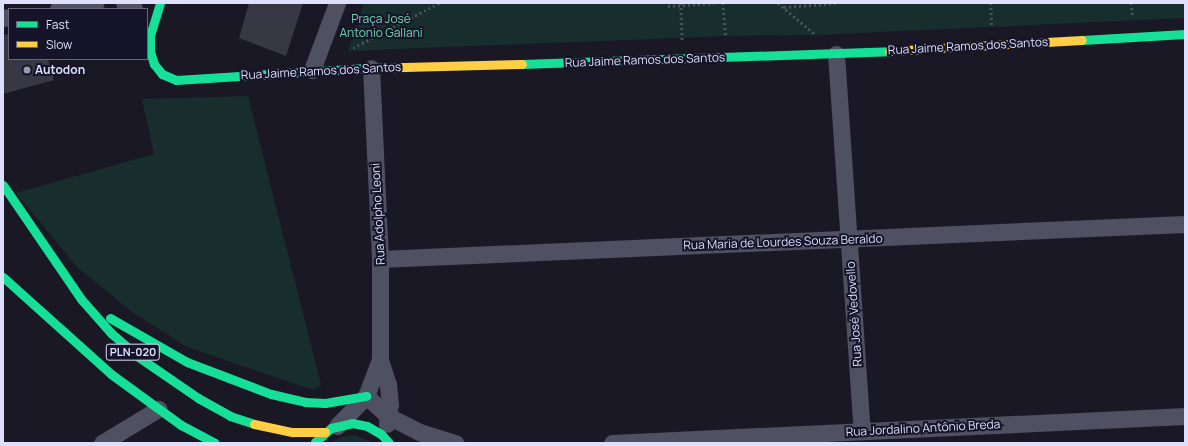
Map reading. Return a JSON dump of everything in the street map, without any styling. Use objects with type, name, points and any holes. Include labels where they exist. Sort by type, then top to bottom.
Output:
[{"type":"street","points":[[64,8],[96,3]]},
{"type":"street","name":"Rua Jaime Ramos dos Santos","points":[[160,3],[150,19],[150,36],[154,64],[162,74],[176,80],[312,70],[836,54],[992,43],[1185,34]]},
{"type":"street","points":[[312,70],[337,3]]},
{"type":"street","name":"Rua José Vedovello","points":[[836,54],[862,431]]},
{"type":"street","name":"Rua Adolpho Leoni","points":[[371,68],[380,259],[380,360],[388,385],[388,416],[385,438]]},
{"type":"street","name":"PLN-020","points":[[3,185],[81,299],[111,333],[137,356],[198,398],[230,416],[258,426],[293,432],[331,429],[352,424],[367,426],[385,438]]},
{"type":"street","name":"Rua Maria de Lourdes Souza Beraldo","points":[[380,259],[1185,224]]},
{"type":"street","name":"PLN-020","points":[[3,277],[78,346],[158,409],[215,443]]},
{"type":"street","points":[[81,299],[187,362],[271,394],[305,402],[325,403],[366,396],[388,416],[419,432],[455,443]]},
{"type":"street","name":"Rua Adolpho Leoni","points":[[331,429],[366,396],[380,360]]},
{"type":"street","points":[[102,443],[158,409]]},
{"type":"street","name":"Rua Jordalino Antônio Breda","points":[[612,443],[1185,416]]},
{"type":"street","points":[[314,443],[331,429]]},
{"type":"path","points":[[348,51],[439,3]]},
{"type":"path","points":[[668,6],[715,3]]},
{"type":"path","points":[[723,3],[726,36]]},
{"type":"path","points":[[778,3],[836,54]]},
{"type":"path","points":[[783,7],[839,3]]},
{"type":"path","points":[[991,3],[992,43]]},
{"type":"path","points":[[681,4],[684,59]]},
{"type":"green space","name":"Praça José Antonio Gallani","points":[[364,3],[1185,3],[1185,18],[815,35],[726,36],[348,51]]},
{"type":"green space","points":[[248,96],[321,385],[313,390],[187,347],[132,312],[76,266],[16,193],[154,154],[142,99]]},
{"type":"green space","points":[[355,435],[374,443],[330,443],[344,436]]},
{"type":"building","points":[[249,3],[303,3],[286,56],[239,38]]},
{"type":"building","name":"Autodon","points":[[8,34],[8,60],[48,60],[54,80],[3,94],[3,35]]},
{"type":"traffic: fast","points":[[160,3],[150,36],[150,51],[154,64],[162,74],[176,80],[367,68]]},
{"type":"traffic: fast","points":[[1082,40],[1185,34]]},
{"type":"traffic: fast","points":[[522,64],[889,51]]},
{"type":"traffic: fast","points":[[3,185],[81,299],[111,333],[137,356],[198,398],[230,416],[254,424]]},
{"type":"traffic: fast","points":[[3,277],[111,374],[181,425],[215,443]]},
{"type":"traffic: fast","points":[[110,318],[187,362],[271,394],[305,402],[325,403],[366,396]]},
{"type":"traffic: fast","points":[[315,442],[331,428],[352,423],[367,426],[381,434],[389,443]]},
{"type":"traffic: slow","points":[[889,51],[1082,40]]},
{"type":"traffic: slow","points":[[367,68],[522,64]]},
{"type":"traffic: slow","points":[[254,424],[293,432],[325,432]]},
{"type":"place","name":"Autodon","points":[[27,70]]}]
